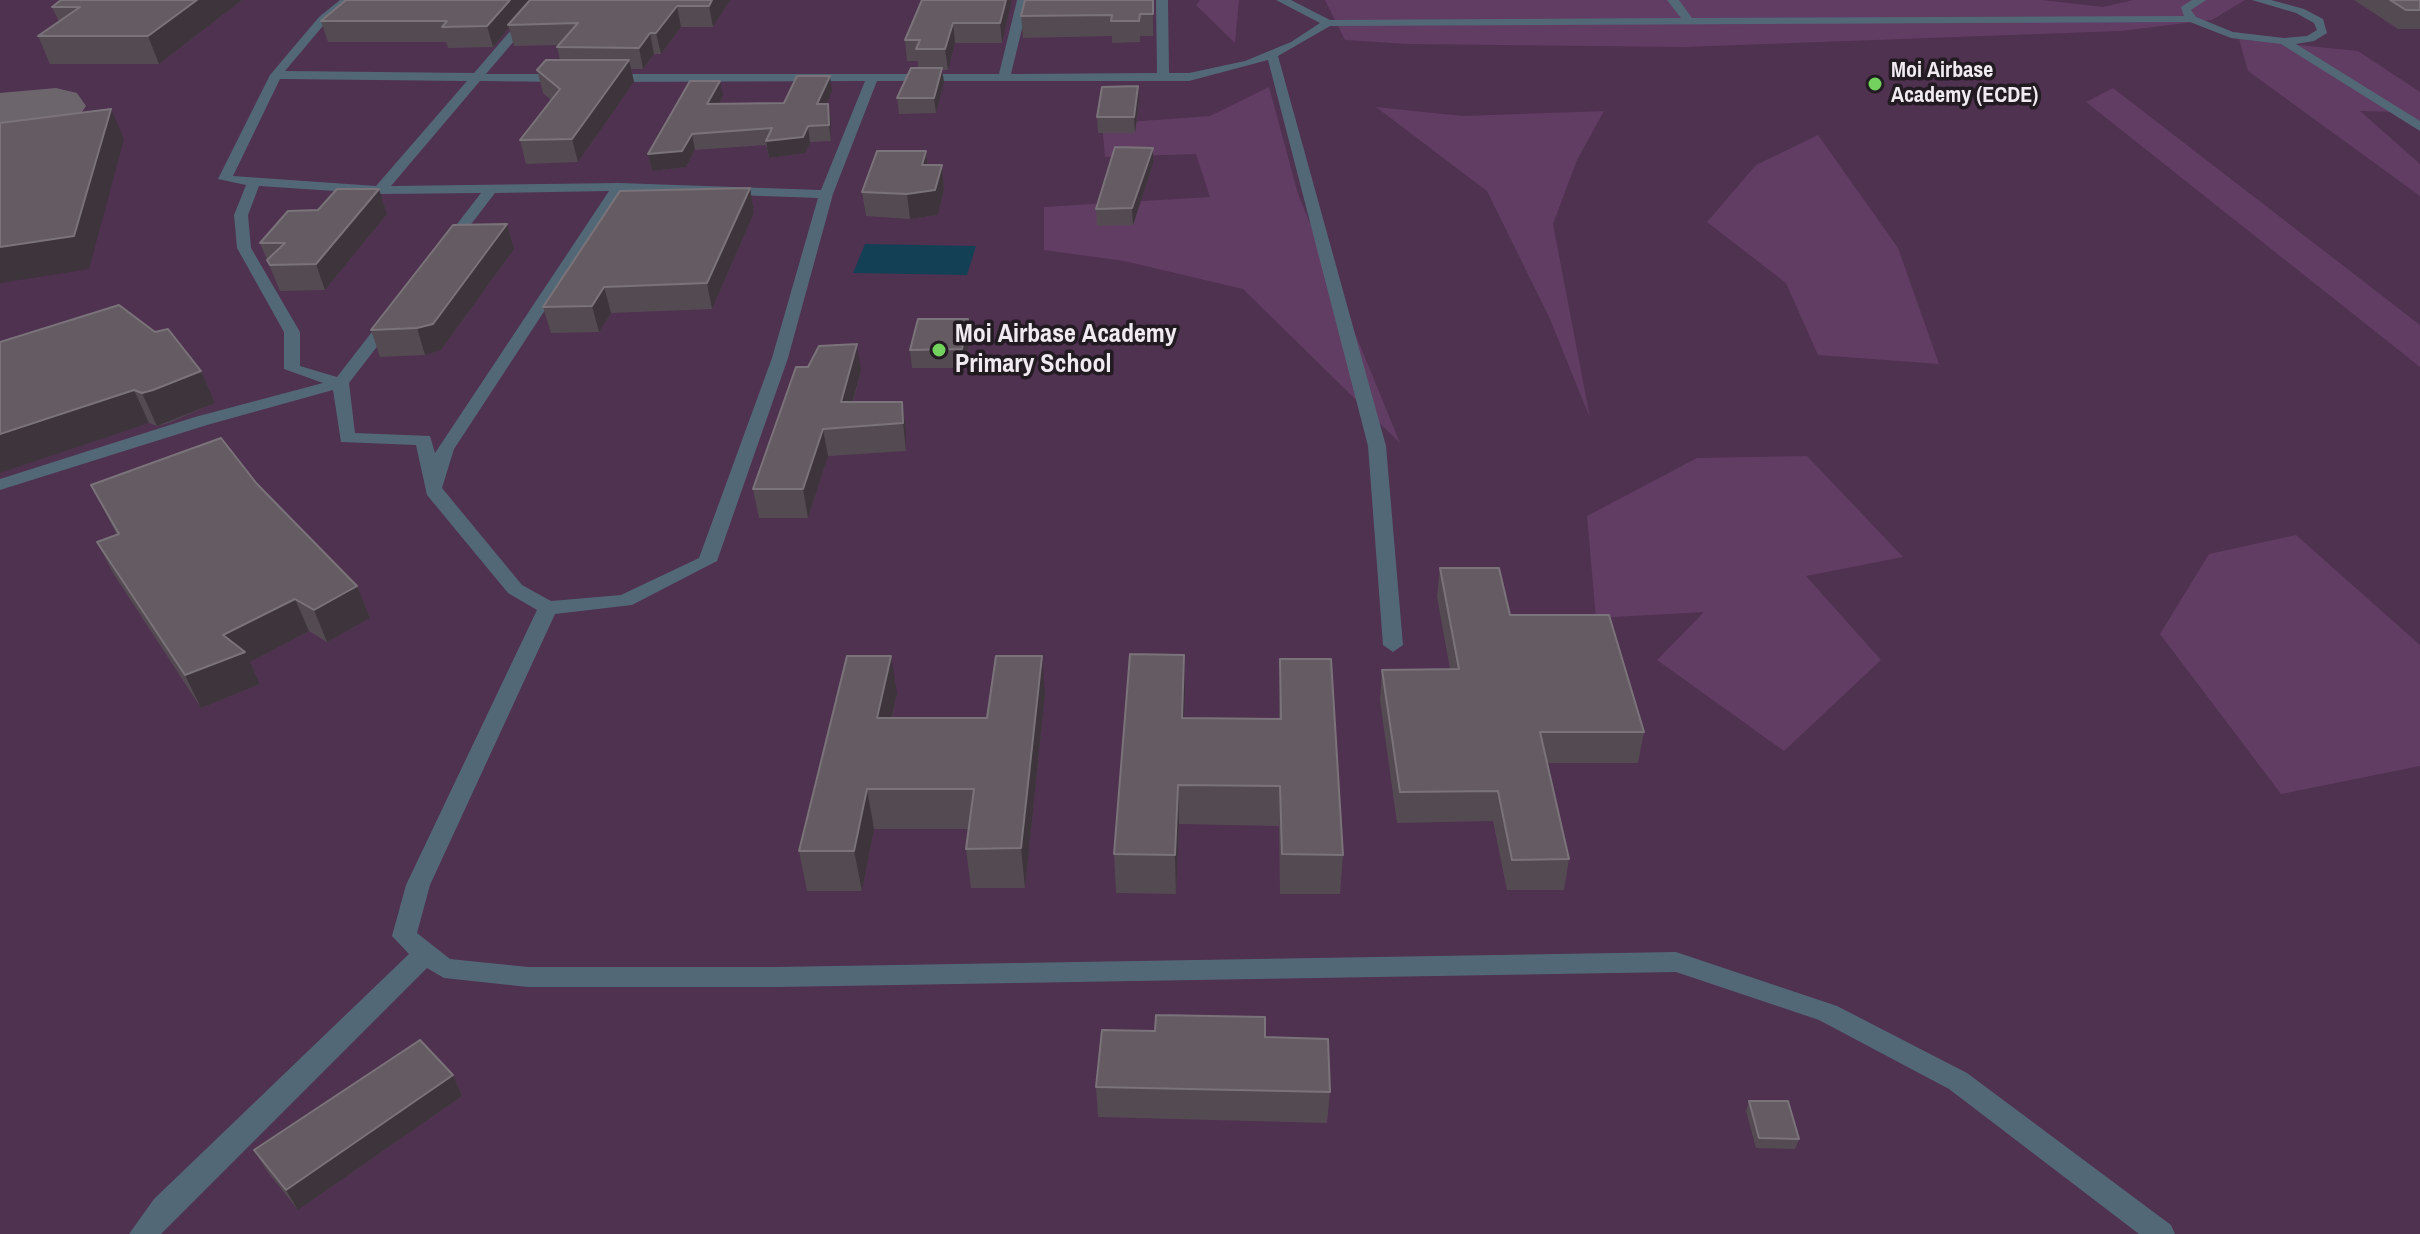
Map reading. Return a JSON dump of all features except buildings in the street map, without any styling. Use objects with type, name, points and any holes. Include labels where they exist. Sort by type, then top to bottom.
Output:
[{"type":"street","points":[[347,0],[323,19],[276,75],[225,179],[380,190],[619,187],[826,194]]},
{"type":"street","points":[[380,190],[543,0]]},
{"type":"street","points":[[1004,77],[1023,0]]},
{"type":"street","points":[[1162,0],[1163,77]]},
{"type":"street","points":[[1282,0],[1328,23],[2192,19],[2231,35],[2284,41],[2310,39],[2323,31],[2319,21],[2300,11],[2273,1],[2258,0]]},
{"type":"street","points":[[1673,0],[1689,21]]},
{"type":"street","points":[[2192,19],[2185,9],[2200,0]]},
{"type":"street","points":[[589,78],[1189,77],[1249,64],[1328,23]]},
{"type":"street","points":[[2284,41],[2420,127]]},
{"type":"street","points":[[1272,54],[1377,446],[1393,645]]},
{"type":"street","points":[[276,75],[573,78]]},
{"type":"street","points":[[341,383],[347,438],[424,440],[433,491],[515,589],[548,608],[625,601],[707,561],[780,358],[826,194],[872,78]]},
{"type":"street","points":[[254,182],[241,215],[244,248],[292,332],[292,369],[341,383]]},
{"type":"street","points":[[433,491],[445,449],[619,187]]},
{"type":"street","points":[[435,262],[491,189]]},
{"type":"street","points":[[0,485],[201,421],[341,383],[397,310]]},
{"type":"street","points":[[548,608],[418,885],[404,936],[444,968],[528,977],[792,977],[1676,962],[1828,1013],[1958,1081],[2161,1234]]},
{"type":"street","points":[[143,1234],[164,1208],[426,953]]},
{"type":"shaded area","points":[[0,0],[2420,0],[2420,1234],[0,1234]]},
{"type":"shaded area","points":[[1200,0],[1239,0],[1235,43],[1196,5]]},
{"type":"shaded area","points":[[1325,0],[2042,0],[2103,7],[2133,0],[2245,0],[2212,20],[2120,31],[1685,47],[1407,44],[1345,40]]},
{"type":"shaded area","points":[[2239,39],[2358,51],[2420,92],[2420,125],[2399,112],[2360,111],[2420,164],[2420,196],[2248,71]]},
{"type":"shaded area","points":[[1269,87],[1298,194],[1400,443],[1243,289],[1124,261],[1044,250],[1044,207],[1210,197],[1196,154],[1105,157],[1102,124],[1210,116]]},
{"type":"shaded area","points":[[2113,88],[2420,325],[2420,367],[2086,102]]},
{"type":"shaded area","points":[[1376,107],[1462,116],[1604,111],[1577,160],[1553,224],[1590,418],[1550,319],[1487,191]]},
{"type":"shaded area","points":[[1818,135],[1898,248],[1939,364],[1818,355],[1786,283],[1707,222],[1756,165]]},
{"type":"shaded area","points":[[1807,456],[1903,557],[1806,576],[1881,660],[1784,751],[1657,660],[1704,612],[1596,618],[1587,516],[1697,458]]},
{"type":"shaded area","points":[[2296,535],[2420,645],[2420,766],[2281,794],[2160,634],[2209,554]]},
{"type":"water","points":[[865,244],[976,246],[967,275],[853,273]]},
{"type":"taxiway","points":[[0,111],[56,106]]},
{"type":"place","name":"Moi Airbase Academy (ECDE)","points":[[1875,84]]},
{"type":"place","name":"Moi Airbase Academy Primary School","points":[[939,350]]}]
